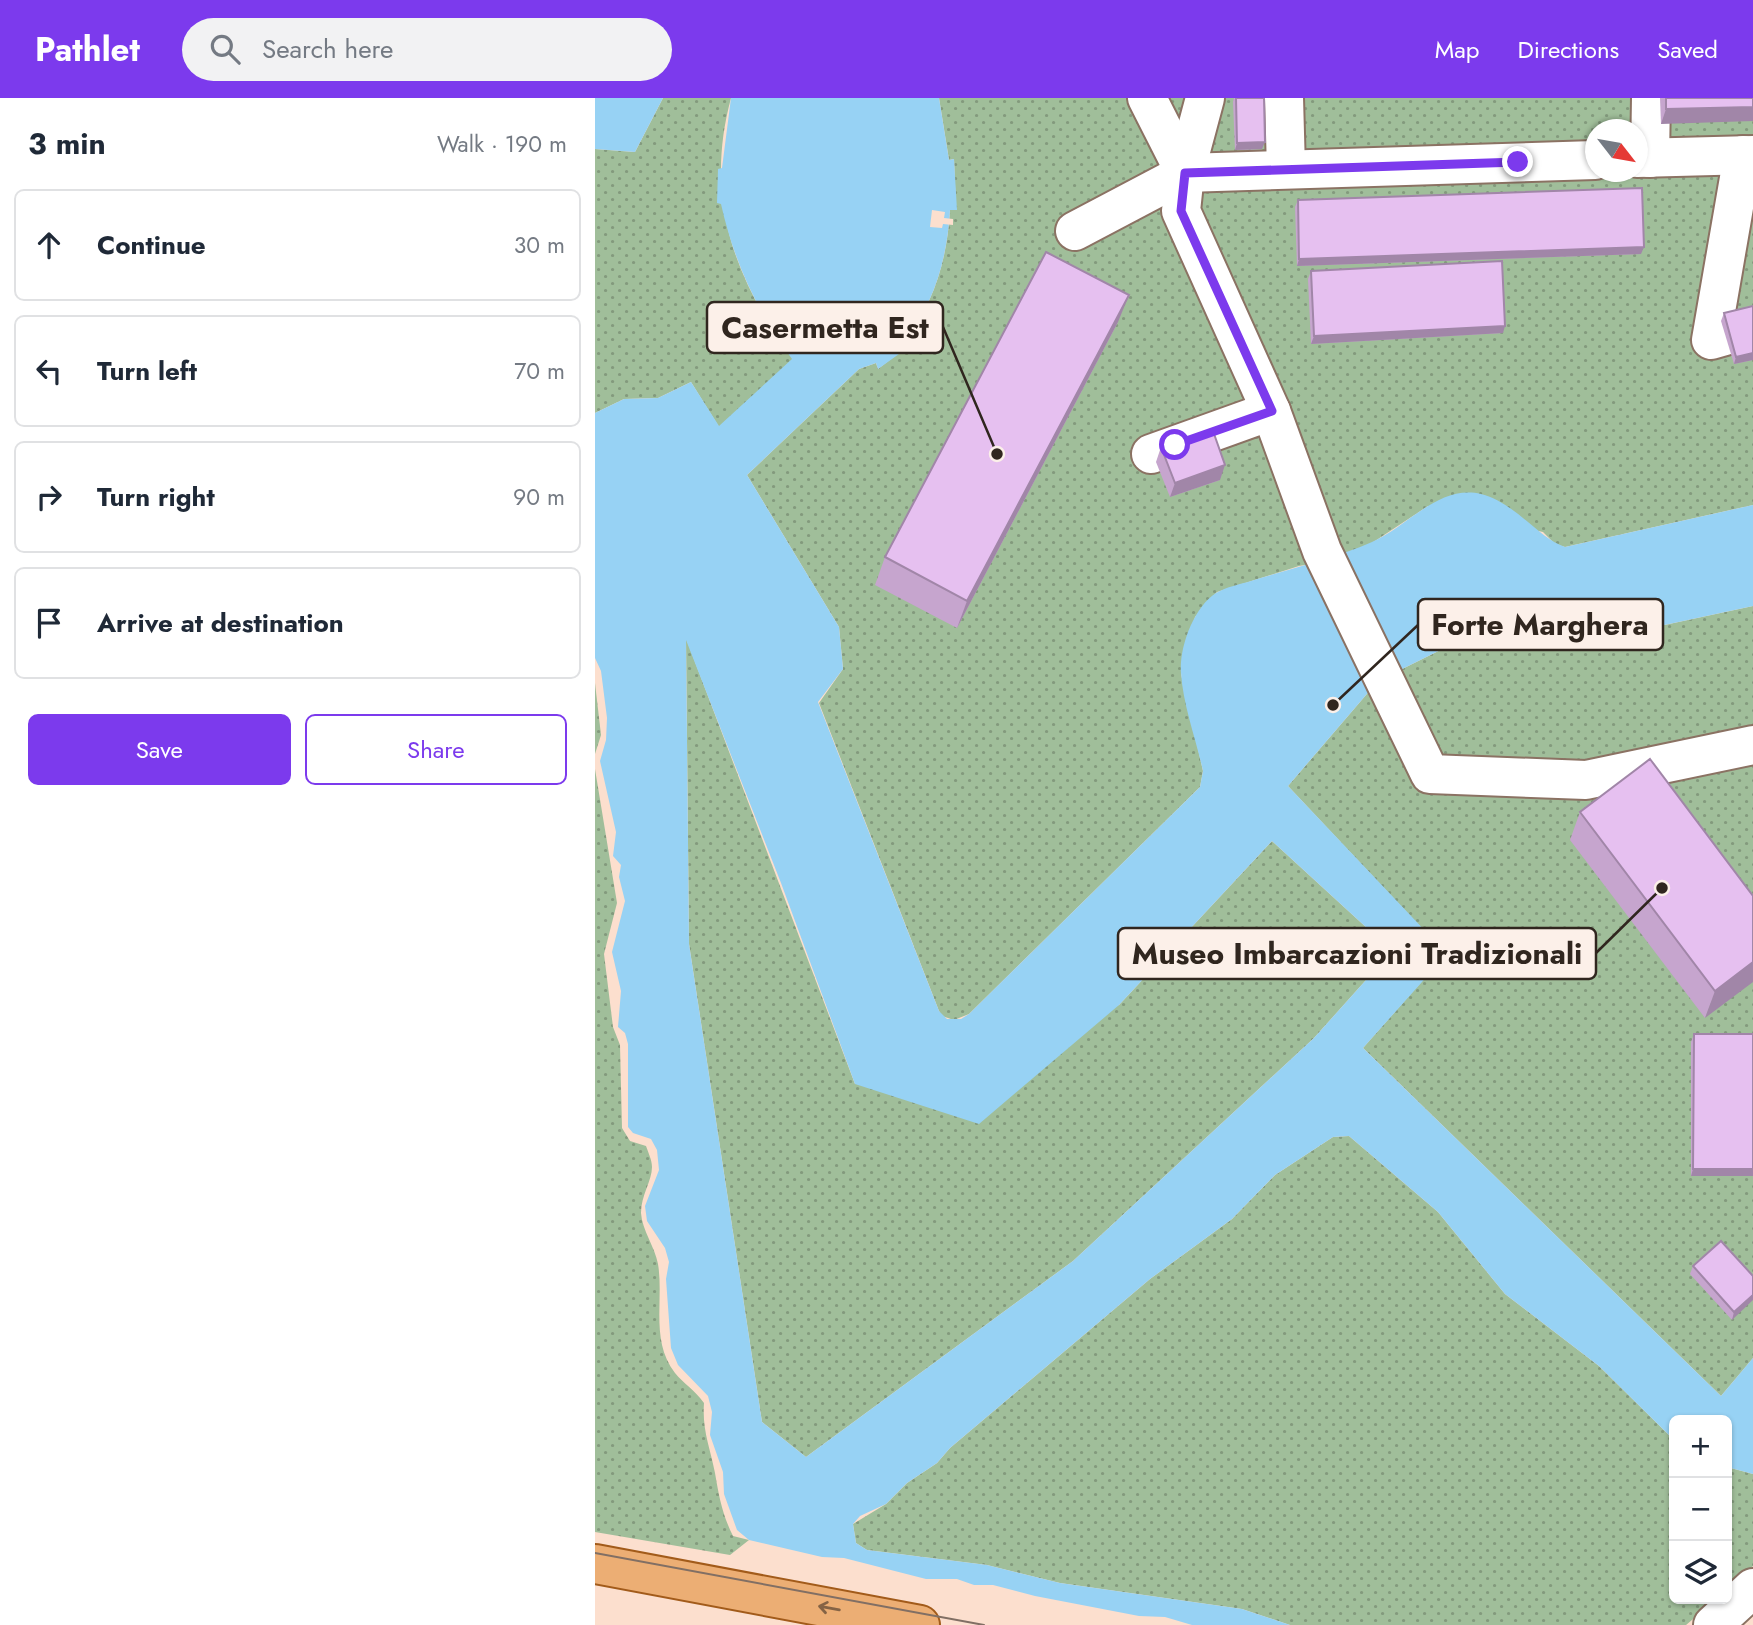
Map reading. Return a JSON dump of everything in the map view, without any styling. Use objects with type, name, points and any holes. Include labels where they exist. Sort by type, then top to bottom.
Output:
[{"type":"main road","points":[[595,1564],[920,1625]]},
{"type":"street","points":[[1147,98],[1185,173]]},
{"type":"street","points":[[1205,98],[1185,173],[1181,211],[1272,411],[1321,551],[1430,774],[1586,780],[1753,745]]},
{"type":"street","points":[[1284,98],[1286,170]]},
{"type":"street","points":[[1648,119],[1650,98]]},
{"type":"street","points":[[1648,158],[1748,155],[1711,340],[1725,336]]},
{"type":"street","points":[[1075,231],[1185,173],[1585,160]]},
{"type":"street","points":[[1151,454],[1272,411]]},
{"type":"street","points":[[1713,1625],[1753,1588]]},
{"type":"green space","points":[[663,98],[731,98],[723,135],[721,170],[723,203],[730,236],[740,268],[755,299],[793,359],[719,427],[691,382],[658,398],[624,399],[595,413],[595,149],[635,152]]},
{"type":"green space","points":[[939,98],[1753,98],[1753,505],[1565,547],[1555,544],[1543,532],[1428,506],[1372,543],[1327,561],[1299,566],[1217,592],[1195,617],[1181,674],[1203,771],[1200,787],[969,1014],[954,1020],[942,1016],[819,703],[843,669],[839,627],[747,475],[859,369],[876,363],[878,369],[905,348],[902,344],[923,314],[937,281],[946,247],[950,210],[956,210],[954,159],[949,160]]},
{"type":"green space","points":[[1753,606],[1753,1358],[1721,1396],[1363,1048],[1446,954],[1288,786],[1378,681],[1517,612],[1548,650]]},
{"type":"green space","points":[[686,638],[855,1084],[1119,1005],[1272,841],[1392,951],[1314,1038],[1073,1261],[806,1457],[762,1422],[689,944]]},
{"type":"green space","points":[[595,683],[601,735],[595,754]]},
{"type":"green space","points":[[595,769],[617,903],[604,954],[613,1027],[620,1045],[622,1128],[630,1141],[646,1146],[652,1167],[641,1213],[658,1264],[660,1334],[667,1361],[704,1403],[705,1430],[724,1512],[733,1536],[749,1540],[730,1555],[595,1532]]},
{"type":"green space","points":[[1349,1136],[1438,1212],[1505,1294],[1599,1366],[1669,1435],[1669,1604],[1711,1604],[1686,1625],[1290,1625],[1242,1609],[1060,1583],[987,1565],[867,1550],[856,1543],[853,1524],[886,1504],[907,1483],[937,1463],[950,1448],[1150,1279],[1232,1219],[1275,1175],[1333,1137]]},
{"type":"green space","points":[[1732,1468],[1753,1474],[1753,1566],[1732,1585]]},
{"type":"water","points":[[595,98],[663,98],[635,152],[595,149]]},
{"type":"water","points":[[731,98],[939,98],[949,160],[954,159],[957,210],[950,210],[946,247],[937,281],[923,314],[902,344],[906,349],[878,369],[876,363],[859,369],[747,475],[839,627],[843,669],[818,702],[939,1011],[947,1019],[961,1019],[969,1014],[1200,787],[1203,771],[1184,697],[1181,663],[1189,628],[1201,608],[1216,593],[1372,542],[1451,495],[1481,494],[1494,498],[1555,543],[1565,547],[1753,505],[1753,606],[1548,650],[1517,612],[1378,681],[1288,786],[1447,954],[1363,1048],[1721,1396],[1753,1358],[1753,1474],[1732,1468],[1732,1415],[1669,1415],[1669,1435],[1599,1366],[1505,1294],[1438,1212],[1349,1136],[1333,1137],[1275,1175],[1232,1219],[1150,1279],[950,1448],[937,1463],[907,1483],[886,1504],[860,1516],[853,1524],[856,1543],[867,1550],[987,1565],[1060,1583],[1242,1609],[1290,1625],[1192,1625],[1165,1617],[1139,1616],[993,1585],[974,1585],[957,1579],[926,1579],[844,1558],[822,1557],[749,1540],[737,1530],[724,1494],[723,1472],[710,1435],[712,1412],[708,1396],[678,1365],[671,1348],[666,1279],[669,1262],[665,1248],[647,1221],[645,1206],[659,1170],[657,1150],[651,1139],[633,1133],[628,1127],[628,1044],[625,1033],[618,1027],[621,991],[612,952],[625,901],[619,877],[621,865],[613,856],[616,832],[600,761],[606,740],[607,718],[601,671],[595,658],[595,413],[624,399],[658,398],[691,382],[719,426],[792,359],[768,323],[740,266],[721,204],[717,203],[718,169],[722,168]],"holes":[[[686,640],[781,883],[855,1084],[979,1124],[1119,1005],[1272,841],[1392,951],[1314,1038],[1073,1261],[806,1457],[762,1422],[689,944]]]},
{"type":"pier","points":[[932,210],[945,212],[944,218],[953,219],[953,225],[930,227]]},
{"type":"building","points":[[1236,98],[1264,98],[1265,142],[1237,143]]},
{"type":"building","points":[[1666,98],[1753,98],[1753,107],[1666,109]]},
{"type":"building","points":[[1642,188],[1644,247],[1299,259],[1298,200]]},
{"type":"building","points":[[1046,252],[1129,295],[967,601],[885,557]]},
{"type":"building","points":[[1502,261],[1505,326],[1314,336],[1311,271]]},
{"type":"building","points":[[1753,306],[1753,353],[1736,357],[1724,313]]},
{"type":"building","points":[[1213,431],[1225,465],[1175,483],[1161,447]]},
{"type":"building","points":[[1650,759],[1753,896],[1753,962],[1715,991],[1580,812]]},
{"type":"building","points":[[1694,1034],[1753,1034],[1753,1169],[1693,1169]]},
{"type":"building","points":[[1721,1241],[1753,1276],[1753,1295],[1734,1312],[1693,1266]]},
{"type":"tram line","points":[[595,1553],[984,1625]]},
{"type":"place","name":"Casermetta Est","points":[[997,454]]},
{"type":"place","name":"Forte Marghera","points":[[1333,705]]},
{"type":"place","name":"Museo Imbarcazioni Tradizionali","points":[[1662,888]]},
{"type":"route","points":[[1175,445],[1272,411],[1181,211],[1185,173],[1518,162]]}]
